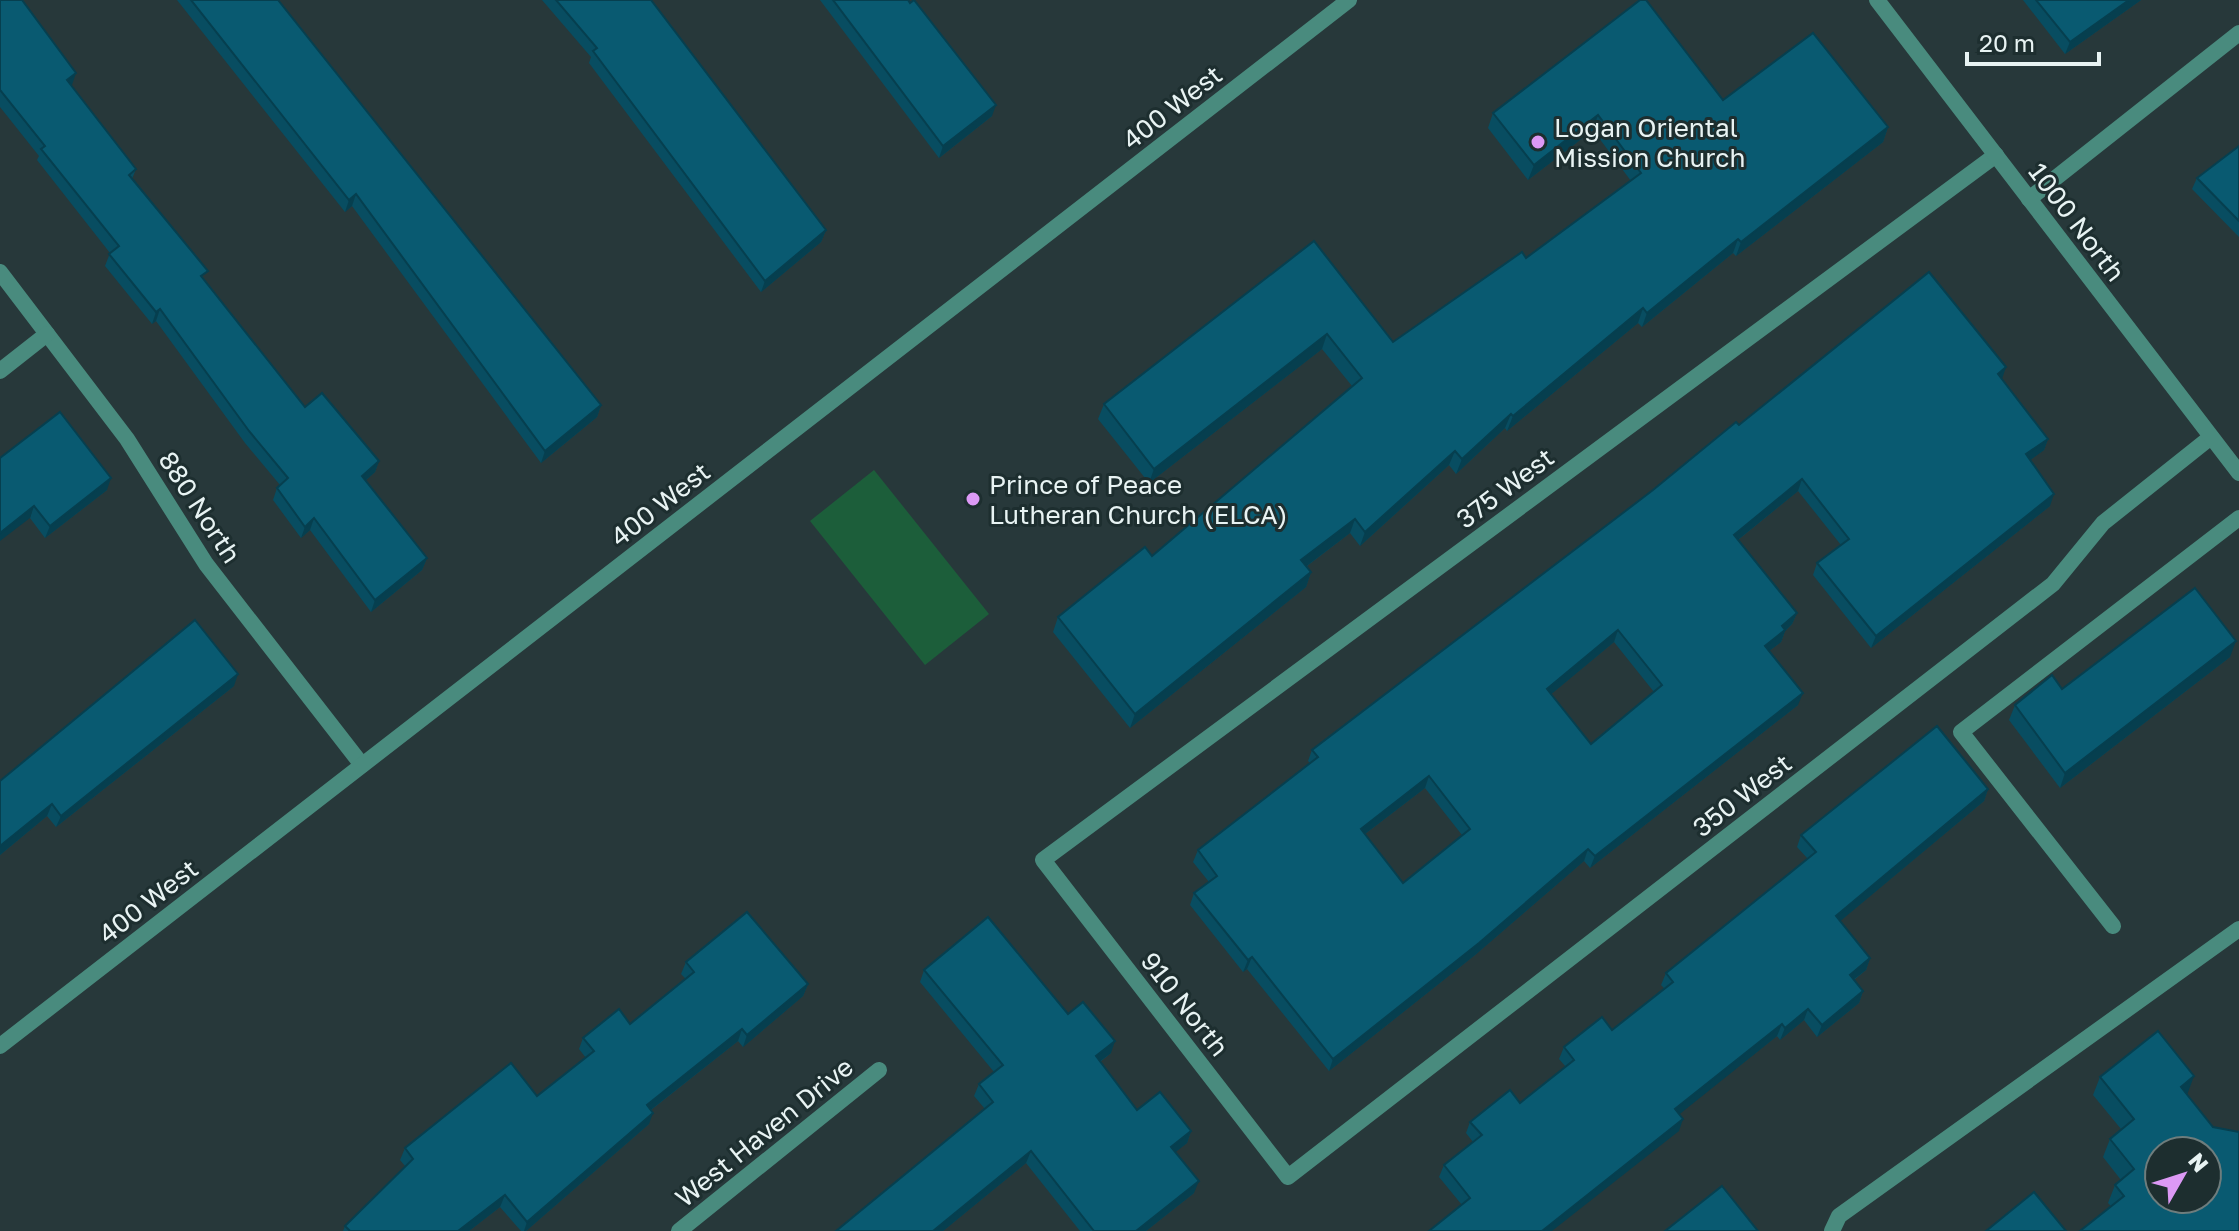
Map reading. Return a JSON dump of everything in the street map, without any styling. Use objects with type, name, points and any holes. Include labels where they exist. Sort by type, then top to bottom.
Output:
[{"type":"street","name":"400 West","points":[[0,1046],[1349,0]]},
{"type":"street","name":"1000 North","points":[[1877,0],[2239,473]]},
{"type":"street","points":[[2029,199],[2239,33]]},
{"type":"street","name":"375 West","points":[[1043,860],[1996,155]]},
{"type":"street","name":"880 North","points":[[0,272],[127,439],[206,564],[362,765]]},
{"type":"street","points":[[0,371],[47,334]]},
{"type":"street","name":"350 West","points":[[1288,1177],[2053,584],[2103,523],[2211,437]]},
{"type":"street","points":[[2113,926],[1961,732],[2239,518]]},
{"type":"street","name":"910 North","points":[[1043,860],[1288,1177]]},
{"type":"street","points":[[1832,1231],[1839,1216],[2239,929]]},
{"type":"street","name":"West Haven Drive","points":[[679,1231],[879,1070]]},
{"type":"green space","points":[[874,470],[989,614],[925,665],[810,521]]},
{"type":"building","points":[[0,0],[22,0],[76,73],[67,80],[136,169],[129,175],[208,271],[201,276],[305,407],[322,393],[379,461],[362,476],[427,558],[375,600],[314,518],[305,527],[277,488],[288,478],[249,431],[160,309],[156,312],[109,254],[119,246],[41,149],[45,146],[0,90]]},
{"type":"building","points":[[191,0],[278,0],[601,405],[545,451],[356,194],[349,200]]},
{"type":"building","points":[[556,0],[651,0],[826,230],[765,281],[593,51],[597,48]]},
{"type":"building","points":[[833,0],[908,0],[910,3],[914,0],[996,105],[943,146]]},
{"type":"building","points":[[1640,0],[1646,0],[1723,100],[1813,33],[1888,127],[1741,242],[1738,239],[1647,313],[1643,308],[1513,416],[1511,414],[1462,459],[1455,451],[1365,532],[1355,519],[1301,560],[1311,572],[1135,714],[1058,617],[1145,547],[1152,556],[1362,378],[1327,334],[1154,469],[1104,404],[1314,241],[1393,342],[1522,252],[1526,258],[1641,173],[1598,115],[1534,165],[1493,113]]},
{"type":"building","points":[[2036,0],[2129,0],[2070,42]]},
{"type":"building","points":[[2239,146],[2239,221],[2197,178]]},
{"type":"building","points":[[1929,272],[2006,367],[1998,374],[2048,439],[2026,454],[2054,494],[1876,636],[1817,563],[1849,539],[1802,479],[1734,535],[1797,613],[1782,626],[1785,630],[1765,646],[1803,693],[1595,856],[1588,849],[1479,943],[1333,1059],[1252,957],[1248,960],[1194,893],[1217,876],[1198,850],[1318,757],[1312,750],[1653,490],[1736,422],[1739,425]],"holes":[[[1618,630],[1662,685],[1591,744],[1547,689]],[[1429,776],[1470,829],[1403,883],[1361,829]]]},
{"type":"building","points":[[60,412],[111,478],[50,526],[34,506],[0,533],[0,458]]},
{"type":"building","points":[[2195,588],[2236,641],[2065,773],[2015,705],[2052,675],[2062,689]]},
{"type":"building","points":[[195,620],[238,674],[61,816],[52,804],[0,846],[0,781]]},
{"type":"building","points":[[1937,726],[1988,789],[1836,916],[1870,958],[1850,975],[1863,991],[1822,1025],[1808,1009],[1785,1028],[1782,1024],[1675,1109],[1683,1119],[1542,1231],[1429,1231],[1470,1198],[1444,1165],[1482,1135],[1470,1122],[1510,1090],[1520,1103],[1574,1060],[1564,1047],[1602,1017],[1612,1030],[1673,982],[1666,973],[1816,852],[1801,835]]},
{"type":"building","points":[[747,912],[808,984],[747,1035],[742,1029],[647,1105],[653,1113],[527,1222],[505,1195],[458,1231],[350,1231],[345,1226],[413,1159],[405,1148],[511,1063],[537,1096],[594,1051],[583,1038],[619,1009],[630,1024],[694,972],[686,962]]},
{"type":"building","points":[[988,917],[1068,1014],[1083,1002],[1115,1041],[1096,1056],[1137,1110],[1160,1092],[1191,1131],[1171,1147],[1199,1181],[1136,1231],[1094,1231],[1031,1151],[933,1231],[836,1231],[993,1102],[979,1084],[1003,1065],[924,970]]},
{"type":"building","points":[[2158,1031],[2194,1076],[2181,1087],[2213,1127],[2239,1132],[2239,1231],[2080,1231],[2124,1196],[2115,1185],[2134,1169],[2110,1139],[2134,1119],[2100,1077]]},
{"type":"building","points":[[1722,1186],[1758,1231],[1665,1231]]},
{"type":"building","points":[[2034,1192],[2066,1231],[1986,1231]]},
{"type":"place","name":"Logan Oriental Mission Church","points":[[1538,142]]},
{"type":"place","name":"Prince of Peace Lutheran Church (ELCA)","points":[[973,499]]}]
